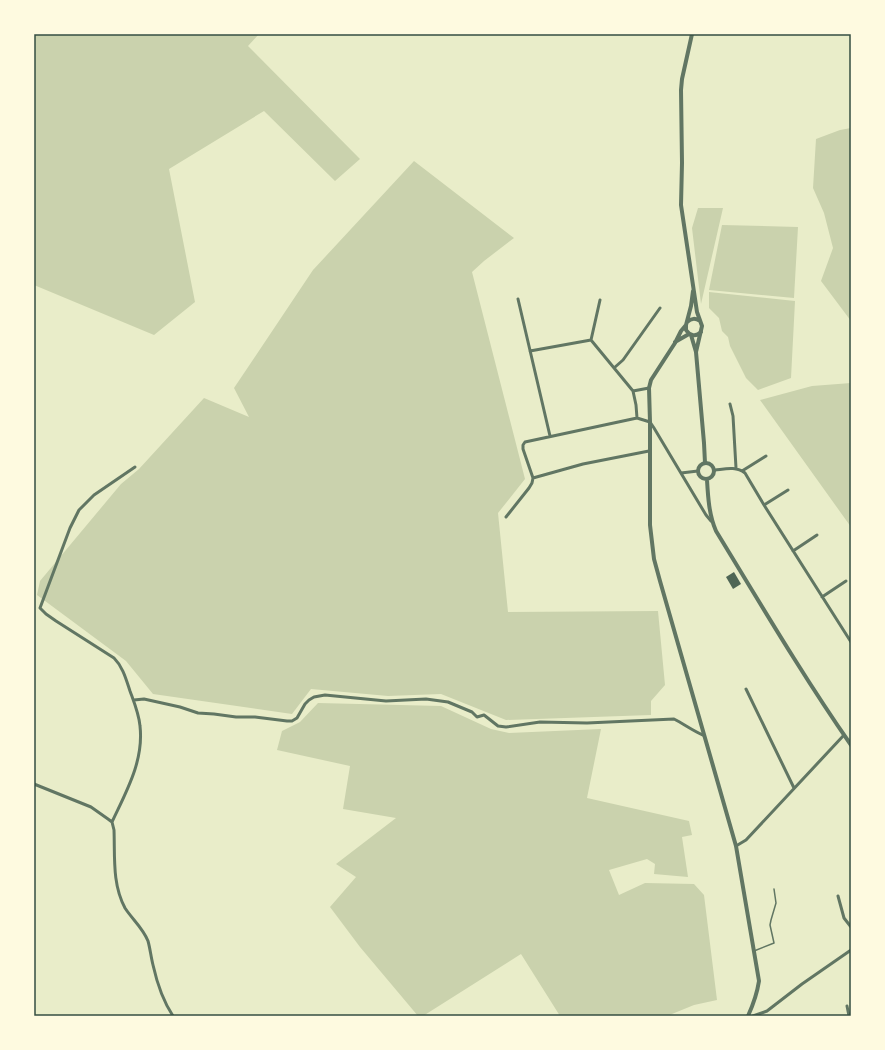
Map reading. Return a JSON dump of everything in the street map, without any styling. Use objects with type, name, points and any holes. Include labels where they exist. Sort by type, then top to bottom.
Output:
[{"type":"street","points":[[692,34],[681,90],[681,205],[696,312],[702,326],[696,352]]},
{"type":"street","points":[[693,291],[686,330],[690,334],[696,352],[705,463]]},
{"type":"street","points":[[518,299],[550,436]]},
{"type":"street","points":[[591,340],[600,300]]},
{"type":"street","points":[[614,368],[623,360],[660,308]]},
{"type":"street","points":[[701,322],[694,318],[688,320],[651,380],[649,388],[650,525],[654,559],[736,846],[758,981],[757,991],[748,1016]]},
{"type":"street","points":[[675,343],[690,334],[698,334],[701,331]]},
{"type":"street","points":[[530,351],[591,340]]},
{"type":"street","points":[[591,340],[633,391],[637,418]]},
{"type":"street","points":[[633,391],[649,388]]},
{"type":"street","points":[[730,404],[733,416],[736,468]]},
{"type":"street","points":[[506,517],[532,483],[532,478],[523,449],[525,442],[637,418],[650,422],[787,647],[851,745]]},
{"type":"street","points":[[532,478],[583,464],[650,450]]},
{"type":"street","points":[[742,471],[766,456]]},
{"type":"street","points":[[705,463],[712,465],[715,470],[714,475],[707,480],[700,477],[698,471],[700,465],[705,463]]},
{"type":"street","points":[[112,822],[133,775],[140,750],[140,726],[134,700],[122,668],[114,658],[56,621],[40,608],[70,528],[79,510],[94,494],[135,467]]},
{"type":"street","points":[[715,470],[736,468],[747,476],[764,506],[851,642]]},
{"type":"street","points":[[681,473],[698,471]]},
{"type":"street","points":[[707,480],[711,521]]},
{"type":"street","points":[[764,506],[788,490]]},
{"type":"street","points":[[793,551],[817,535]]},
{"type":"street","points":[[822,597],[846,581]]},
{"type":"street","points":[[746,689],[794,788]]},
{"type":"street","points":[[134,700],[144,699],[180,707],[198,713],[292,721],[297,718],[305,704],[320,696],[386,701],[426,699],[448,702],[472,712],[477,717],[484,715],[498,726],[506,727],[540,722],[587,723],[674,719],[685,724],[693,731],[704,735]]},
{"type":"street","points":[[736,846],[746,840],[844,735]]},
{"type":"street","points":[[34,784],[91,807],[112,822],[114,830],[118,892],[126,909],[148,941],[160,990],[164,1002],[172,1016]]},
{"type":"street","points":[[838,896],[844,918],[851,927]]},
{"type":"street","points":[[753,1016],[767,1011],[802,984],[851,950]]},
{"type":"street","points":[[848,1006],[849,1016]]},
{"type":"lane","points":[[754,951],[774,943],[770,926],[776,903],[774,889]]},
{"type":"green space","points":[[34,34],[259,34],[248,46],[360,159],[335,181],[264,111],[169,169],[195,302],[154,335],[34,285]]},
{"type":"green space","points":[[851,128],[851,321],[821,281],[833,248],[824,213],[813,188],[816,139],[840,130]]},
{"type":"green space","points":[[414,161],[514,238],[472,272],[525,479],[498,513],[508,612],[658,611],[665,685],[651,701],[651,715],[506,720],[441,694],[388,696],[311,689],[292,714],[153,694],[126,661],[37,595],[40,581],[121,484],[139,469],[204,398],[249,417],[234,388],[313,270]]},
{"type":"green space","points":[[698,208],[723,208],[701,304],[692,228]]},
{"type":"green space","points":[[722,225],[798,227],[794,298],[709,290]]},
{"type":"green space","points":[[709,292],[795,301],[791,378],[758,390],[746,378],[730,346],[728,337],[722,331],[719,318],[709,308]]},
{"type":"green space","points":[[851,383],[851,527],[760,400],[812,386]]},
{"type":"green space","points":[[318,703],[441,706],[491,729],[509,733],[601,729],[587,798],[689,821],[692,835],[682,837],[688,877],[654,874],[655,864],[647,859],[609,870],[619,895],[645,883],[694,884],[704,895],[717,1000],[694,1005],[667,1016],[560,1016],[521,954],[423,1016],[418,1016],[360,947],[330,907],[356,877],[336,864],[396,818],[343,809],[350,766],[277,750],[282,731],[300,722]]},
{"type":"building","points":[[734,572],[741,584],[733,589],[726,577]]}]
